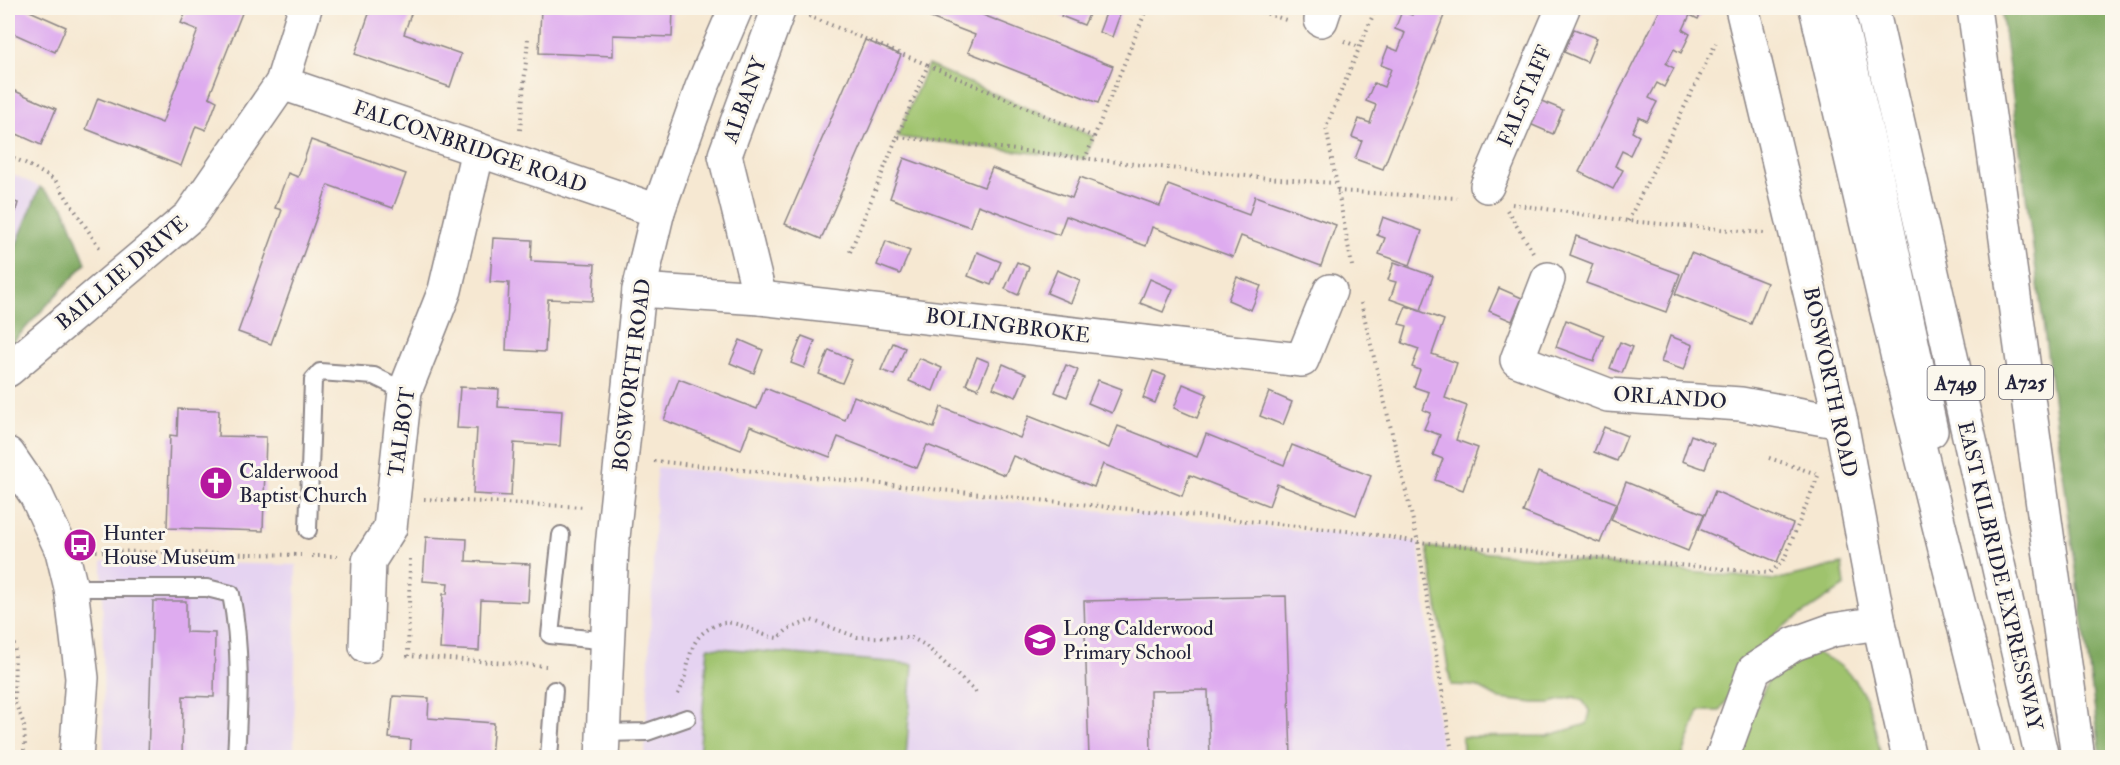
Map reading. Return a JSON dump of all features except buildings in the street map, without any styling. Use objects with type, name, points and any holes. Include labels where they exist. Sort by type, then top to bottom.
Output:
[{"type":"main road","name":"BAILLIE DRIVE","points":[[8,370],[190,216],[282,83],[305,8]]},
{"type":"main road","name":"BOSWORTH ROAD","points":[[603,745],[612,547],[639,290],[658,211],[702,87],[736,8]]},
{"type":"main road","name":"ALBANY","points":[[760,298],[725,155],[779,8]]},
{"type":"main road","name":"FALSTAFF","points":[[1486,186],[1563,8]]},
{"type":"main road","name":"BOSWORTH ROAD","points":[[1742,8],[1841,422],[1879,623],[1909,758]]},
{"type":"main road","name":"EAST KILBRIDE EXPRESSWAY","points":[[1816,8],[1909,405],[1986,709]]},
{"type":"main road","name":"EAST KILBRIDE EXPRESSWAY","points":[[1837,8],[1923,393],[1997,758]]},
{"type":"main road","name":"EAST KILBRIDE EXPRESSWAY","points":[[1872,8],[2042,758]]},
{"type":"main road","name":"EAST KILBRIDE EXPRESSWAY","points":[[1974,8],[2078,758]]},
{"type":"main road","name":"FALCONBRIDGE ROAD","points":[[282,83],[658,211]]},
{"type":"main road","name":"TALBOT","points":[[369,561],[390,528],[405,391],[445,290],[478,150]]},
{"type":"main road","name":"ORLANDO","points":[[1548,279],[1517,360],[1608,395],[1741,404],[1841,422]]},
{"type":"main road","name":"BOLINGBROKE","points":[[639,290],[760,298],[1302,360],[1348,287]]},
{"type":"main road","points":[[8,454],[36,495],[62,550],[71,588],[82,678],[76,758]]},
{"type":"main road","points":[[366,646],[369,561]]},
{"type":"main road","points":[[1722,758],[1754,670],[1794,644],[1833,630],[1879,623]]},
{"type":"lane","points":[[308,530],[313,380],[320,372],[374,376],[405,391]]},
{"type":"lane","points":[[561,535],[550,635],[608,640]]},
{"type":"lane","points":[[71,588],[207,588],[231,594],[240,680],[236,757]]},
{"type":"lane","points":[[549,758],[554,690]]},
{"type":"lane","points":[[603,745],[687,718]]},
{"type":"path","points":[[1085,159],[1147,8]]},
{"type":"path","points":[[1250,8],[1284,20]]},
{"type":"path","points":[[1376,8],[1326,127],[1337,191],[1348,287],[1418,542],[1453,758]]},
{"type":"path","points":[[820,21],[1094,137]]},
{"type":"path","points":[[518,164],[528,38]]},
{"type":"path","points":[[1628,221],[1716,42]]},
{"type":"path","points":[[850,252],[928,65]]},
{"type":"path","points":[[897,137],[1281,180],[1335,183]]},
{"type":"path","points":[[8,156],[55,180],[118,276]]},
{"type":"path","points":[[1337,191],[1454,199],[1486,186]]},
{"type":"path","points":[[1548,279],[1504,203],[1628,221],[1797,236]]},
{"type":"path","points":[[621,457],[1366,533],[1418,542],[1769,573],[1783,562],[1818,475]]},
{"type":"path","points":[[1769,458],[1827,480]]},
{"type":"path","points":[[423,504],[424,498],[595,507]]},
{"type":"path","points":[[410,549],[408,656],[555,666]]},
{"type":"path","points":[[62,550],[354,556],[369,561]]},
{"type":"path","points":[[8,604],[15,653],[14,701],[24,724],[25,746],[22,758]]},
{"type":"path","points":[[647,732],[660,726],[681,690],[695,641],[709,629],[725,622],[739,624],[767,637],[778,638],[788,629],[811,620],[857,638],[912,638],[925,645],[978,694]]},
{"type":"shaded area","points":[[8,172],[40,187],[8,265]]},
{"type":"shaded area","name":"Long Calderwood Primary School","points":[[657,467],[1418,542],[1442,757],[645,758]]},
{"type":"shaded area","points":[[102,561],[296,565],[294,757],[104,757]]},
{"type":"green space","points":[[2001,8],[2112,8],[2112,757],[2101,757]]},
{"type":"green space","points":[[928,65],[1094,137],[1085,159],[897,137]]},
{"type":"green space","points":[[40,187],[64,207],[86,263],[8,347],[8,265]]},
{"type":"green space","points":[[1427,547],[1775,580],[1842,564],[1845,586],[1781,628],[1748,664],[1720,711],[1699,711],[1682,757],[1464,757],[1462,737],[1547,736],[1587,724],[1590,712],[1583,701],[1574,697],[1550,703],[1534,703],[1500,699],[1476,686],[1451,685]]},
{"type":"green space","points":[[708,647],[913,664],[906,757],[699,757]]},
{"type":"green space","points":[[1809,651],[1835,662],[1856,681],[1872,717],[1881,757],[1733,758],[1772,671]]},
{"type":"place","name":"Calderwood Baptist Church","points":[[216,483]]},
{"type":"place","name":"Hunter House Museum","points":[[80,545]]},
{"type":"place","name":"Long Calderwood Primary School","points":[[1040,640]]}]
